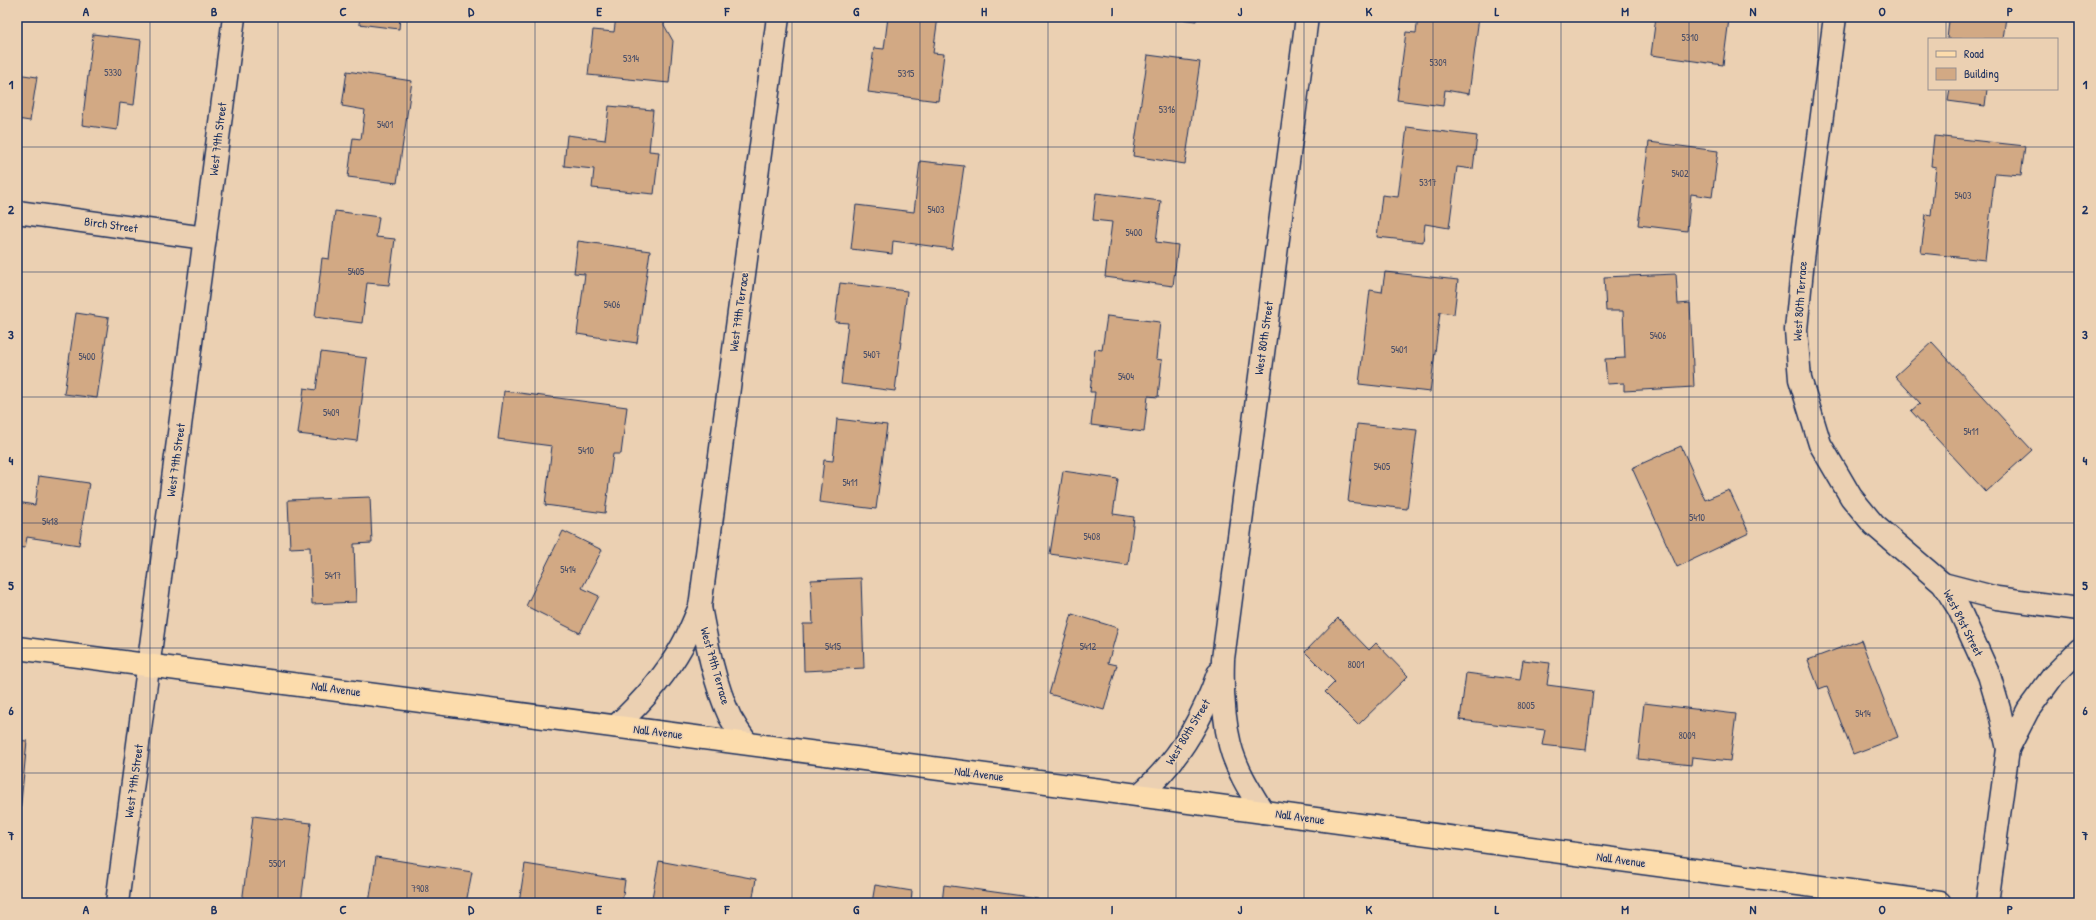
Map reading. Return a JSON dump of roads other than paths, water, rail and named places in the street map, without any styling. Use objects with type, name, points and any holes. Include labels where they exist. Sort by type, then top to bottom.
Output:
[{"type":"main road","name":"Nall Avenue","points":[[17,648],[747,743],[1940,903]]},
{"type":"street","name":"West 79th Street","points":[[117,903],[234,17]]},
{"type":"street","name":"West 79th Terrace","points":[[616,726],[642,702],[667,670],[683,645],[700,607],[778,17]]},
{"type":"street","name":"West 80th Street","points":[[1262,812],[1248,788],[1230,746],[1222,696],[1223,659],[1307,17]]},
{"type":"street","name":"West 80th Terrace","points":[[1835,17],[1803,259],[1797,322],[1800,379],[1820,444],[1851,497],[1874,525],[1943,584]]},
{"type":"street","name":"Birch Street","points":[[17,212],[205,238]]},
{"type":"street","name":"West 81st Street","points":[[1943,584],[1997,598],[2079,609]]},
{"type":"street","name":"West 81st Street","points":[[1943,584],[1962,616],[1989,675],[1999,709],[2008,749]]},
{"type":"street","name":"West 79th Terrace","points":[[700,607],[710,656],[719,688],[731,717],[747,743]]},
{"type":"street","name":"West 81st Street","points":[[1987,903],[2008,749],[2028,710],[2054,676],[2079,650]]},
{"type":"street","name":"West 80th Street","points":[[1139,795],[1166,770],[1183,745],[1203,710],[1223,659]]}]
